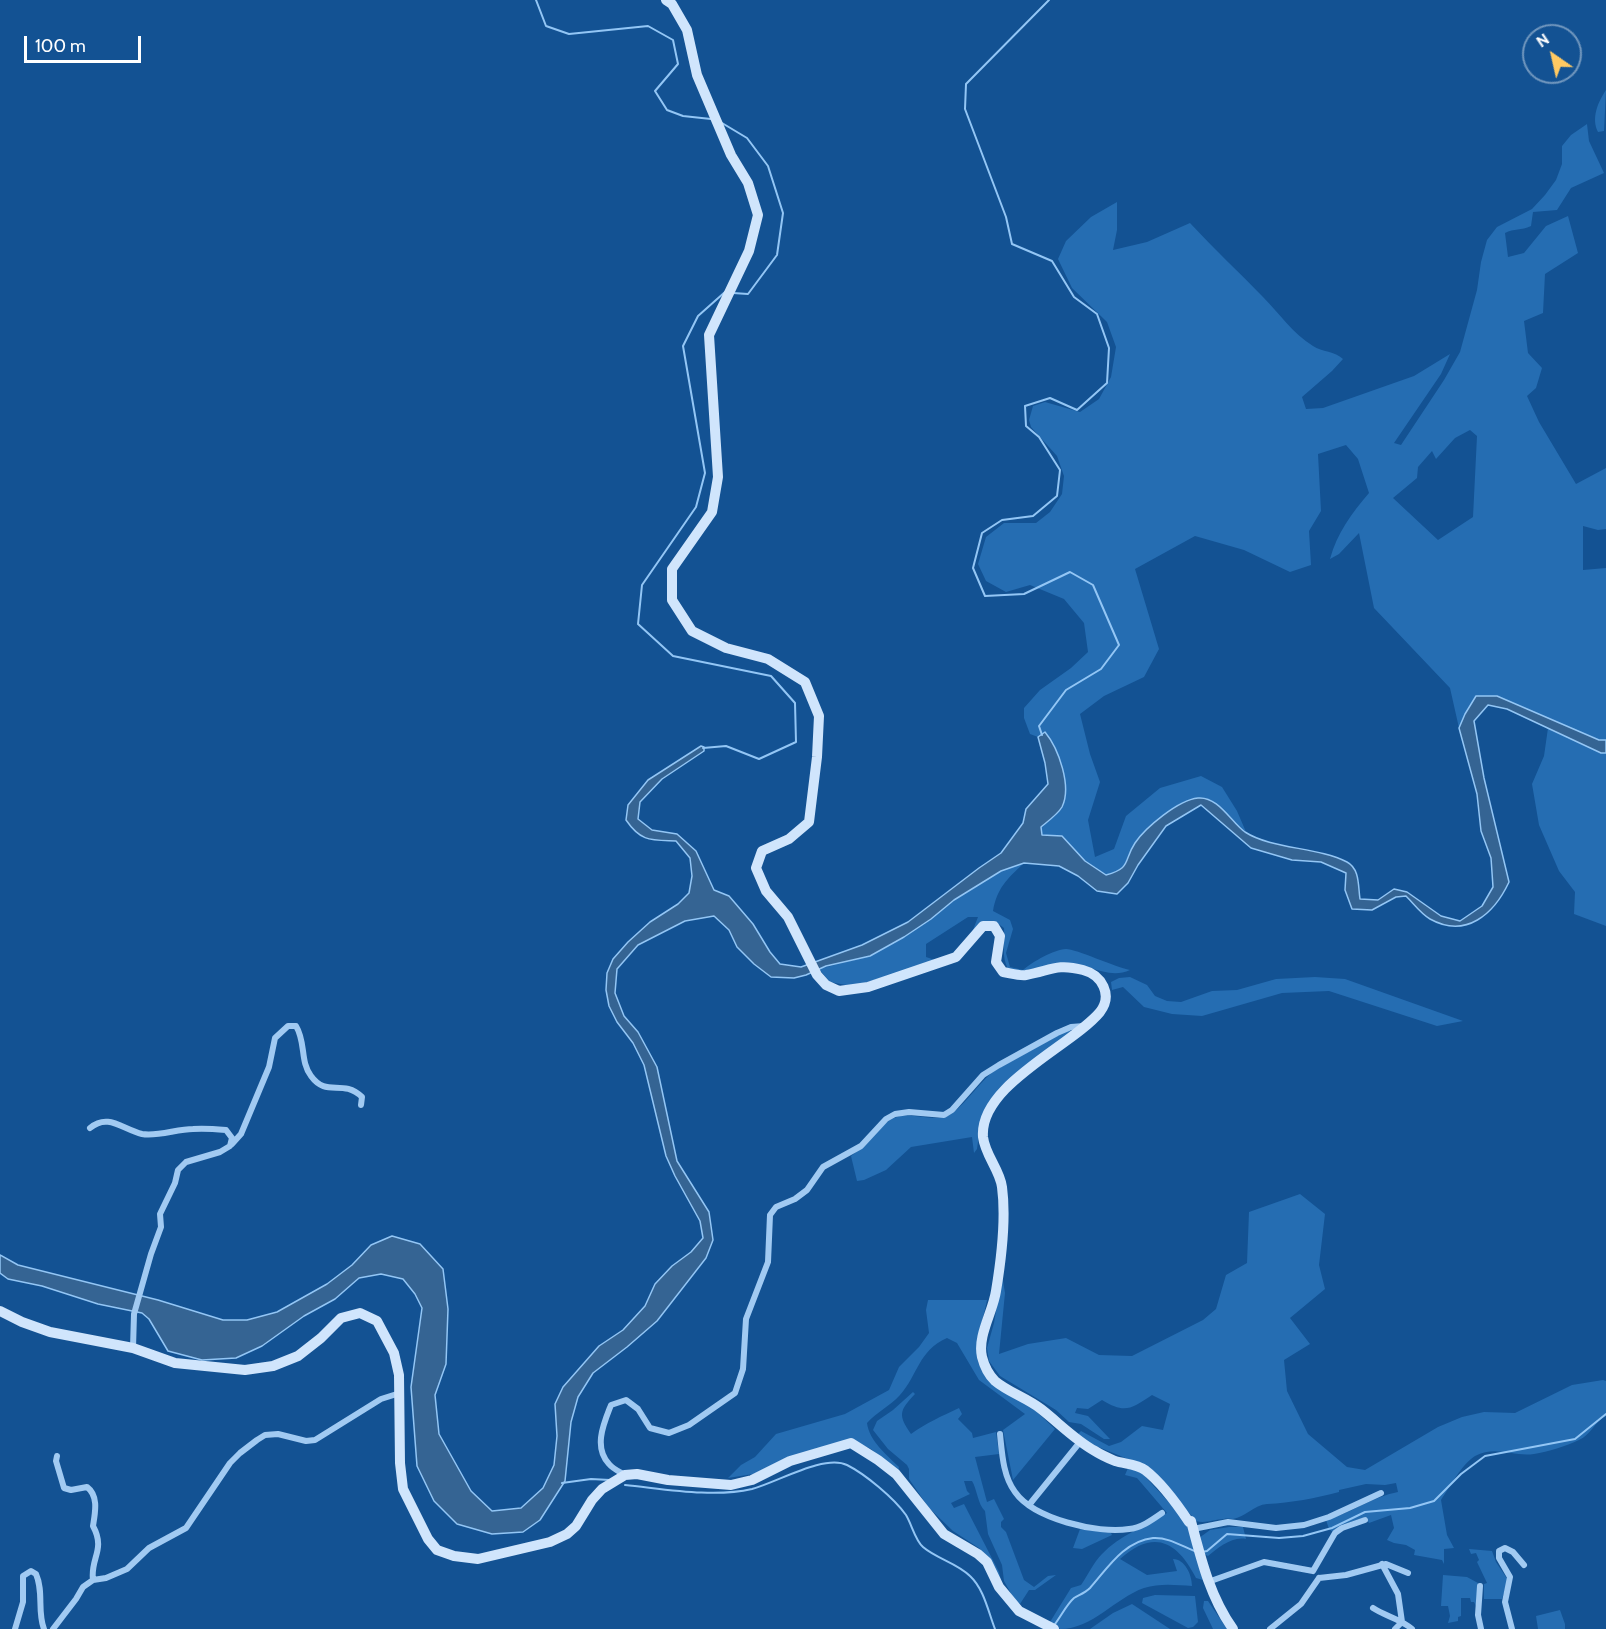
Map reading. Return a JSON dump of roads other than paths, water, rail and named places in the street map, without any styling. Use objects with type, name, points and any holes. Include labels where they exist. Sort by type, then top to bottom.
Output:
[{"type":"main road","points":[[666,0],[672,4],[687,30],[697,75],[731,155],[748,183],[758,215],[749,251],[709,335],[718,477],[712,512],[672,569],[672,600],[692,631],[726,648],[768,659],[805,682],[819,716],[817,758],[809,822],[789,839],[762,852],[756,868],[765,891],[788,917],[817,975],[826,985],[839,991],[868,987],[956,957],[983,926],[994,926],[1000,936],[996,962],[1003,972],[1023,976],[1061,966],[1086,971],[1104,986],[1107,998],[1102,1009],[1088,1025],[1039,1059],[1010,1085],[994,1104],[985,1122],[983,1137],[1002,1186],[1002,1212],[996,1293],[982,1341],[982,1356],[987,1370],[995,1381],[1041,1408],[1080,1442],[1095,1452],[1116,1461],[1144,1469],[1189,1522],[1191,1521],[1208,1582],[1221,1612],[1233,1629]]},
{"type":"main road","points":[[0,1311],[51,1332],[133,1348],[175,1363],[245,1370],[273,1366],[298,1356],[341,1318],[360,1313],[377,1321],[394,1353],[399,1375],[400,1463],[403,1489],[428,1539],[437,1550],[454,1556],[478,1558],[550,1542],[567,1534],[576,1526],[592,1500],[602,1489],[625,1475],[637,1474],[668,1480],[731,1485],[752,1480],[790,1461],[851,1443],[896,1474],[944,1534],[987,1562],[999,1587],[1019,1611],[1054,1629]]},
{"type":"street","points":[[625,1475],[608,1464],[601,1447],[602,1430],[610,1405],[626,1400],[638,1409],[651,1428],[669,1433],[689,1425],[735,1393],[743,1369],[746,1318],[768,1262],[770,1215],[776,1207],[795,1199],[807,1190],[823,1167],[861,1146],[886,1119],[896,1114],[909,1112],[944,1115],[952,1110],[983,1075],[999,1065],[1057,1033],[1071,1027],[1088,1025]]},
{"type":"street","points":[[133,1348],[134,1314],[141,1285],[161,1227],[160,1214],[175,1183],[178,1170],[186,1162],[220,1152],[230,1146],[241,1134],[269,1067],[275,1038],[288,1026],[296,1026],[301,1034],[306,1068],[312,1078],[323,1087],[353,1089],[362,1097],[361,1105]]},
{"type":"street","points":[[90,1128],[97,1122],[106,1120],[144,1134],[193,1129],[226,1130],[232,1138],[230,1146]]},
{"type":"street","points":[[53,1629],[83,1587],[127,1569],[149,1548],[186,1528],[230,1463],[257,1440],[278,1434],[306,1441],[315,1440],[381,1399],[399,1393]]},
{"type":"street","points":[[1000,1434],[1008,1479],[1013,1490],[1040,1513],[1102,1529],[1129,1530],[1139,1527],[1162,1513]]},
{"type":"street","points":[[1029,1505],[1080,1442]]},
{"type":"street","points":[[57,1456],[56,1461],[64,1488],[71,1490],[87,1487],[92,1491],[94,1497],[96,1511],[93,1526],[98,1536],[100,1549],[92,1575],[93,1581]]},
{"type":"street","points":[[1194,1528],[1228,1521],[1276,1528],[1304,1525],[1329,1517],[1382,1493]]},
{"type":"street","points":[[1313,1571],[1335,1533],[1342,1528],[1365,1520]]},
{"type":"street","points":[[1512,1629],[1505,1602],[1510,1577],[1499,1558],[1499,1551],[1505,1548],[1513,1552],[1524,1565]]},
{"type":"street","points":[[1208,1582],[1264,1562],[1313,1571],[1319,1578]]},
{"type":"street","points":[[1382,1564],[1398,1594],[1402,1622]]},
{"type":"street","points":[[1270,1629],[1301,1604],[1319,1578],[1346,1575],[1382,1564],[1408,1573]]},
{"type":"street","points":[[15,1629],[23,1602],[23,1576],[31,1571],[36,1574],[41,1591],[44,1629]]},
{"type":"street","points":[[1480,1586],[1478,1615],[1481,1629]]},
{"type":"street","points":[[1373,1608],[1412,1629]]},
{"type":"street","points":[[1395,1629],[1402,1622]]},
{"type":"waterway","points":[[536,0],[546,26],[569,34],[648,26],[673,40],[678,64],[655,91],[667,110],[683,116],[711,119]]},
{"type":"waterway","points":[[1042,735],[1039,726],[1066,690],[1101,669],[1119,645],[1093,585],[1070,572],[1024,594],[985,596],[973,568],[982,533],[1002,520],[1033,516],[1057,496],[1060,470],[1039,437],[1026,426],[1025,406],[1050,398],[1077,410],[1107,383],[1109,348],[1097,314],[1074,297],[1052,261],[1012,244],[1006,217],[965,109],[966,84],[1049,0]]},
{"type":"waterway","points":[[722,123],[747,138],[768,166],[783,213],[777,255],[748,294],[733,293]]},
{"type":"waterway","points":[[703,748],[726,746],[759,759],[796,742],[795,703],[771,676],[673,656],[638,624],[642,585],[696,507],[705,473],[683,346],[698,316],[725,292]]},
{"type":"waterway","points":[[1202,1552],[1207,1551],[1227,1534],[1279,1538],[1303,1536],[1332,1528],[1365,1512],[1410,1508],[1434,1501],[1461,1474],[1485,1456],[1575,1439],[1606,1414]]},
{"type":"waterway","points":[[625,1485],[689,1492],[737,1492],[763,1486],[801,1470],[826,1463],[847,1465],[870,1480],[894,1501],[906,1515],[923,1547],[959,1568],[975,1581],[995,1629]]},
{"type":"waterway","points":[[562,1483],[591,1479],[610,1480]]},
{"type":"waterway","points":[[1055,1624],[1071,1601],[1088,1590],[1117,1557],[1133,1544],[1159,1538],[1197,1552]]}]
